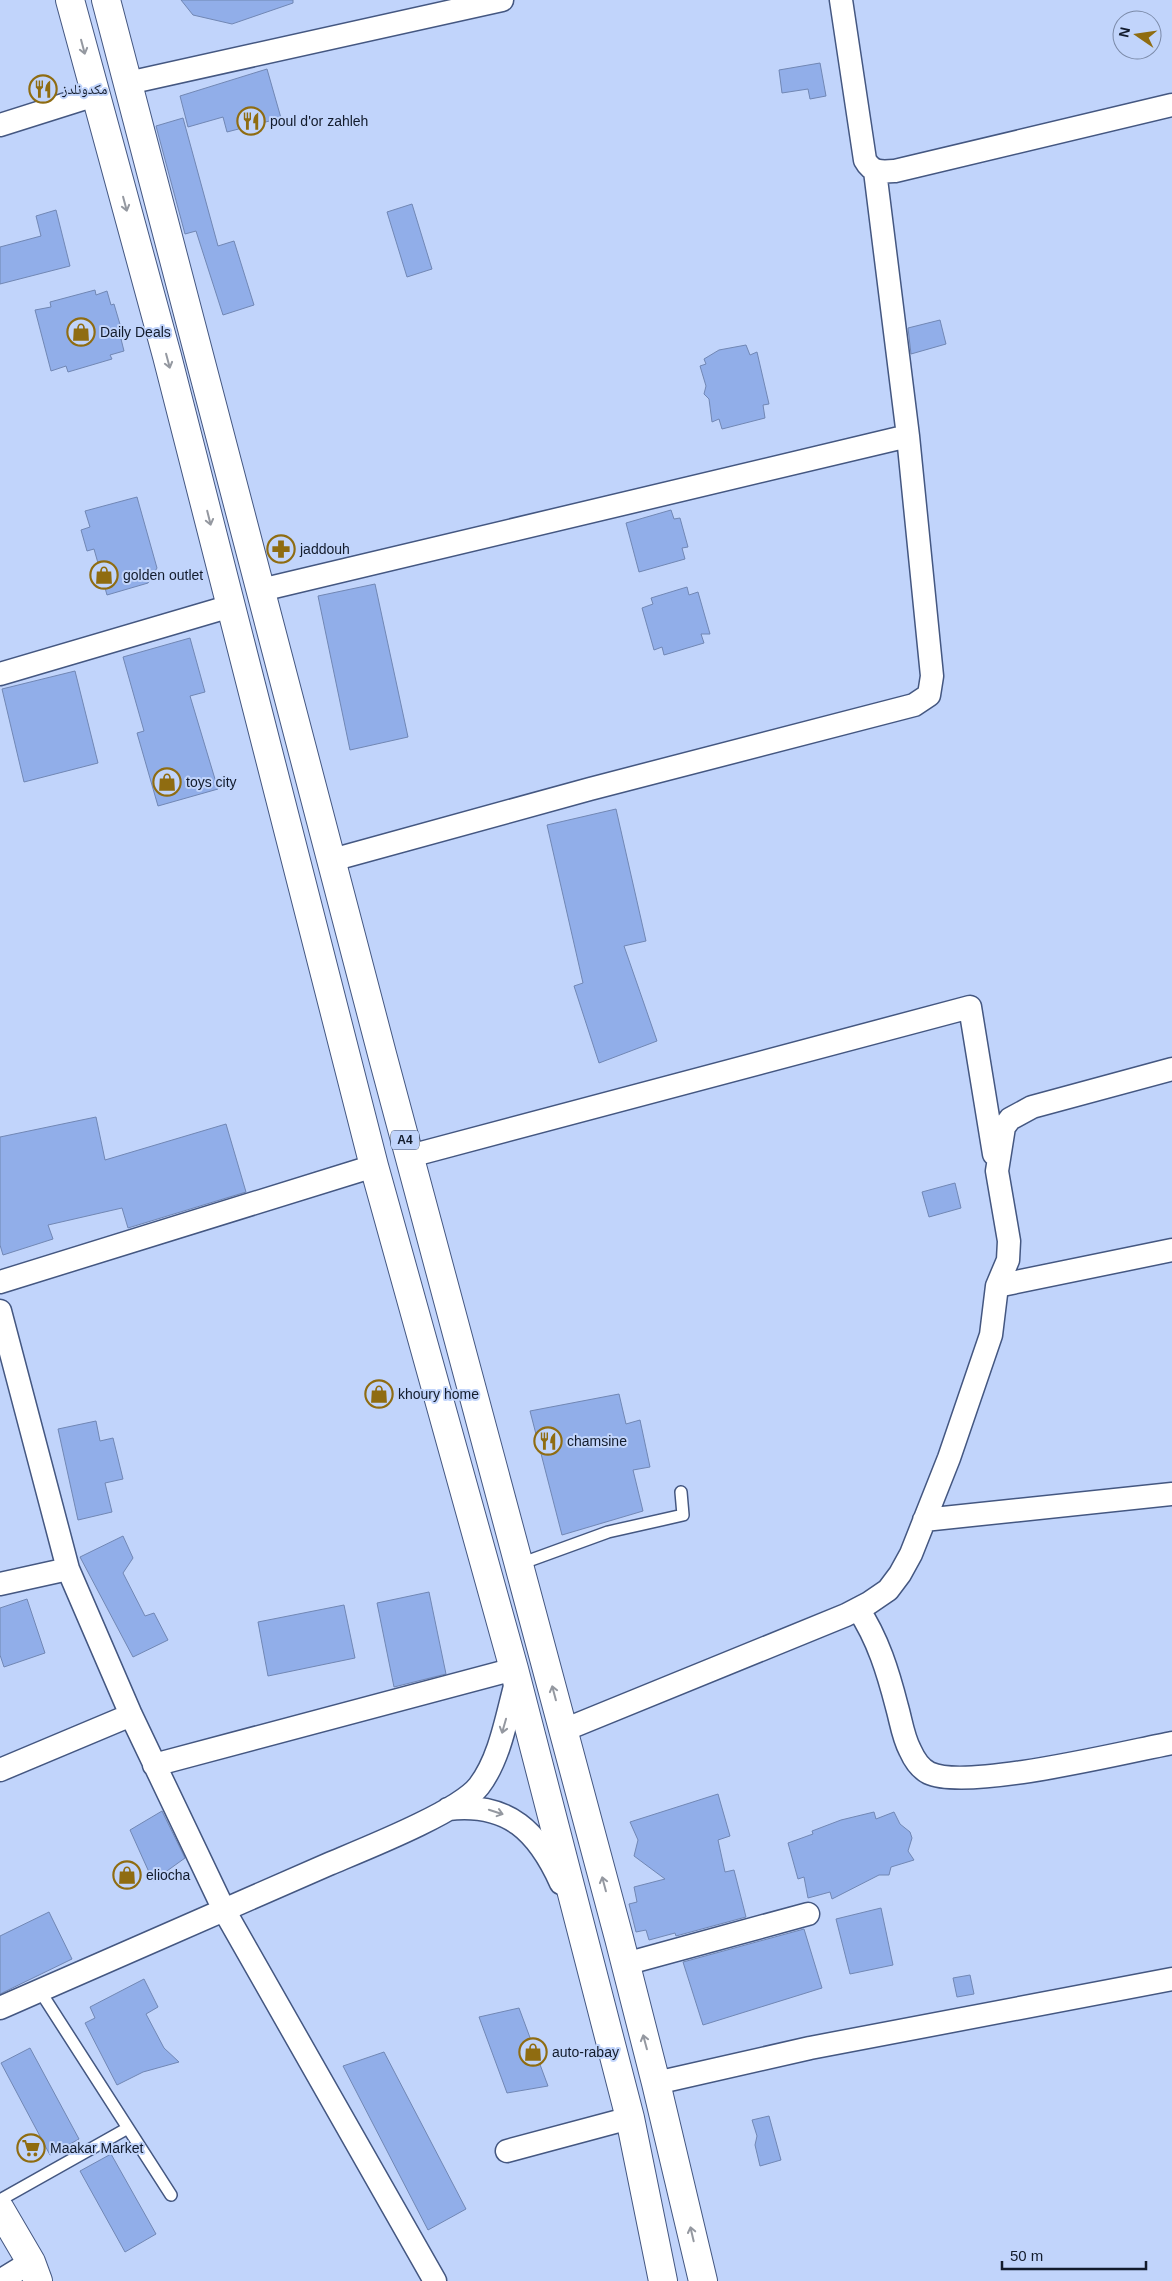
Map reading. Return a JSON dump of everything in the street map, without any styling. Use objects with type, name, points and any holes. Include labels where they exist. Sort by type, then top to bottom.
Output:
[{"type":"main road","points":[[70,0],[167,356],[374,1166],[515,1674],[630,2118],[663,2281]]},
{"type":"main road","name":"A4","points":[[106,0],[410,1156],[564,1730],[656,2083],[703,2281]]},
{"type":"main road","points":[[0,2209],[39,2274]]},
{"type":"street","points":[[128,83],[502,0]]},
{"type":"street","points":[[841,0],[865,160],[875,171],[895,171],[1172,105]]},
{"type":"street","points":[[0,124],[95,95]]},
{"type":"street","points":[[332,860],[590,788],[922,701],[929,695],[932,676],[908,436],[875,171]]},
{"type":"street","points":[[261,590],[908,436]]},
{"type":"street","points":[[0,674],[231,606]]},
{"type":"street","points":[[410,1156],[970,1007],[1009,1241],[1008,1260],[997,1286],[991,1335],[949,1458],[900,1574],[888,1590],[858,1609],[564,1730]]},
{"type":"street","points":[[997,1171],[1004,1127],[1018,1112],[1172,1069]]},
{"type":"street","points":[[0,1282],[374,1166]]},
{"type":"street","points":[[997,1286],[1172,1250]]},
{"type":"street","points":[[0,1312],[68,1569],[131,1715],[224,1910],[435,2281]]},
{"type":"street","points":[[924,1520],[1172,1494]]},
{"type":"street","points":[[0,1584],[68,1569]]},
{"type":"street","points":[[858,1609],[870,1627],[886,1666],[909,1749],[918,1764],[929,1773],[966,1779],[1032,1770],[1172,1743]]},
{"type":"street","points":[[0,2008],[369,1847],[448,1809],[478,1787],[486,1774],[498,1745],[515,1674],[154,1765]]},
{"type":"street","points":[[0,1770],[131,1715]]},
{"type":"street","points":[[448,1809],[463,1807],[494,1811],[510,1818],[527,1831],[537,1840],[550,1860],[580,1926]]},
{"type":"street","points":[[625,1964],[808,1914]]},
{"type":"street","points":[[656,2083],[810,2048],[1172,1979]]},
{"type":"street","points":[[507,2151],[630,2118]]},
{"type":"street","points":[[0,2281],[39,2274]]},
{"type":"lane","points":[[520,1564],[608,1532],[684,1515],[681,1492]]},
{"type":"lane","points":[[40,1990],[171,2195]]},
{"type":"lane","points":[[0,2200],[128,2128]]},
{"type":"building","points":[[181,0],[293,0],[293,3],[232,24],[193,15]]},
{"type":"building","points":[[820,63],[826,96],[810,99],[808,89],[782,93],[779,70]]},
{"type":"building","points":[[267,69],[281,118],[227,132],[223,117],[188,127],[180,96]]},
{"type":"building","points":[[183,118],[218,246],[234,241],[254,305],[223,315],[196,231],[185,234],[156,126]]},
{"type":"building","points":[[412,204],[432,269],[407,277],[387,212]]},
{"type":"building","points":[[56,210],[70,266],[0,284],[0,247],[41,236],[36,216]]},
{"type":"building","name":"Daily Deals","points":[[95,290],[96,295],[107,291],[111,305],[114,304],[124,338],[121,339],[124,351],[110,355],[112,359],[68,372],[66,366],[51,371],[35,310],[51,307],[50,302]]},
{"type":"building","points":[[940,320],[946,344],[911,354],[908,328]]},
{"type":"building","points":[[746,345],[750,355],[757,352],[769,404],[763,405],[765,418],[722,429],[719,419],[712,422],[709,399],[704,394],[706,386],[700,366],[706,364],[704,359],[719,350]]},
{"type":"building","points":[[137,497],[157,568],[148,583],[107,595],[94,549],[87,551],[81,530],[90,527],[85,511]]},
{"type":"building","points":[[671,510],[674,519],[680,518],[688,547],[682,548],[685,559],[639,572],[626,523]]},
{"type":"building","points":[[375,584],[408,737],[350,750],[318,596]]},
{"type":"building","points":[[687,587],[689,595],[698,592],[710,634],[701,634],[704,643],[664,655],[662,647],[654,650],[642,608],[653,604],[651,598]]},
{"type":"building","points":[[190,638],[205,692],[190,696],[218,789],[158,806],[137,733],[144,731],[123,657]]},
{"type":"building","points":[[75,671],[98,763],[24,782],[2,689]]},
{"type":"building","points":[[616,809],[646,941],[624,946],[657,1041],[599,1063],[574,986],[583,983],[547,825]]},
{"type":"building","points":[[96,1117],[105,1160],[226,1124],[246,1192],[128,1228],[122,1208],[48,1225],[53,1239],[3,1255],[0,1245],[0,1137]]},
{"type":"building","points":[[955,1183],[961,1208],[929,1217],[922,1192]]},
{"type":"building","points":[[619,1394],[626,1424],[640,1420],[650,1467],[633,1470],[643,1511],[562,1535],[530,1411]]},
{"type":"building","points":[[96,1421],[100,1441],[113,1438],[123,1479],[105,1483],[112,1512],[78,1520],[58,1429]]},
{"type":"building","points":[[123,1536],[133,1558],[123,1573],[145,1616],[154,1613],[168,1640],[133,1657],[80,1557]]},
{"type":"building","points":[[429,1592],[446,1674],[394,1687],[377,1603]]},
{"type":"building","points":[[27,1599],[45,1653],[4,1667],[0,1655],[0,1608]]},
{"type":"building","points":[[344,1605],[355,1658],[268,1676],[258,1622]]},
{"type":"building","points":[[718,1794],[730,1836],[718,1840],[725,1872],[734,1870],[746,1917],[676,1936],[675,1933],[649,1940],[646,1930],[636,1932],[629,1904],[637,1902],[634,1887],[665,1879],[634,1856],[638,1840],[630,1822]]},
{"type":"building","points":[[162,1811],[185,1858],[153,1881],[130,1830]]},
{"type":"building","points":[[874,1812],[876,1819],[894,1812],[900,1824],[910,1832],[912,1838],[908,1851],[914,1860],[891,1867],[889,1875],[879,1875],[832,1899],[830,1892],[808,1898],[804,1877],[798,1879],[788,1843],[813,1834],[812,1831],[841,1820]]},
{"type":"building","points":[[881,1908],[893,1965],[850,1974],[836,1919]]},
{"type":"building","points":[[49,1912],[72,1959],[0,1994],[0,1936]]},
{"type":"building","points":[[804,1929],[822,1988],[703,2025],[683,1962]]},
{"type":"building","points":[[970,1975],[974,1994],[957,1997],[953,1978]]},
{"type":"building","points":[[144,1979],[158,2007],[146,2014],[164,2048],[179,2062],[143,2072],[117,2085],[85,2023],[95,2018],[90,2007]]},
{"type":"building","points":[[519,2008],[548,2086],[507,2093],[479,2017]]},
{"type":"building","points":[[30,2048],[79,2139],[50,2155],[1,2063]]},
{"type":"building","points":[[384,2052],[466,2209],[428,2230],[343,2066]]},
{"type":"building","points":[[769,2116],[781,2160],[760,2166],[755,2145],[757,2136],[752,2120]]},
{"type":"building","points":[[111,2154],[156,2234],[125,2252],[80,2171]]},
{"type":"place","name":"مكدونلدز","points":[[43,89]]},
{"type":"place","name":"poul d'or zahleh","points":[[251,121]]},
{"type":"place","name":"Daily Deals","points":[[81,332]]},
{"type":"place","name":"jaddouh","points":[[281,549]]},
{"type":"place","name":"golden outlet","points":[[104,575]]},
{"type":"place","name":"toys city","points":[[167,782]]},
{"type":"place","name":"khoury home","points":[[379,1394]]},
{"type":"place","name":"chamsine","points":[[548,1441]]},
{"type":"place","name":"eliocha","points":[[127,1875]]},
{"type":"place","name":"auto-rabay","points":[[533,2052]]},
{"type":"place","name":"Maakar Market","points":[[31,2148]]}]
